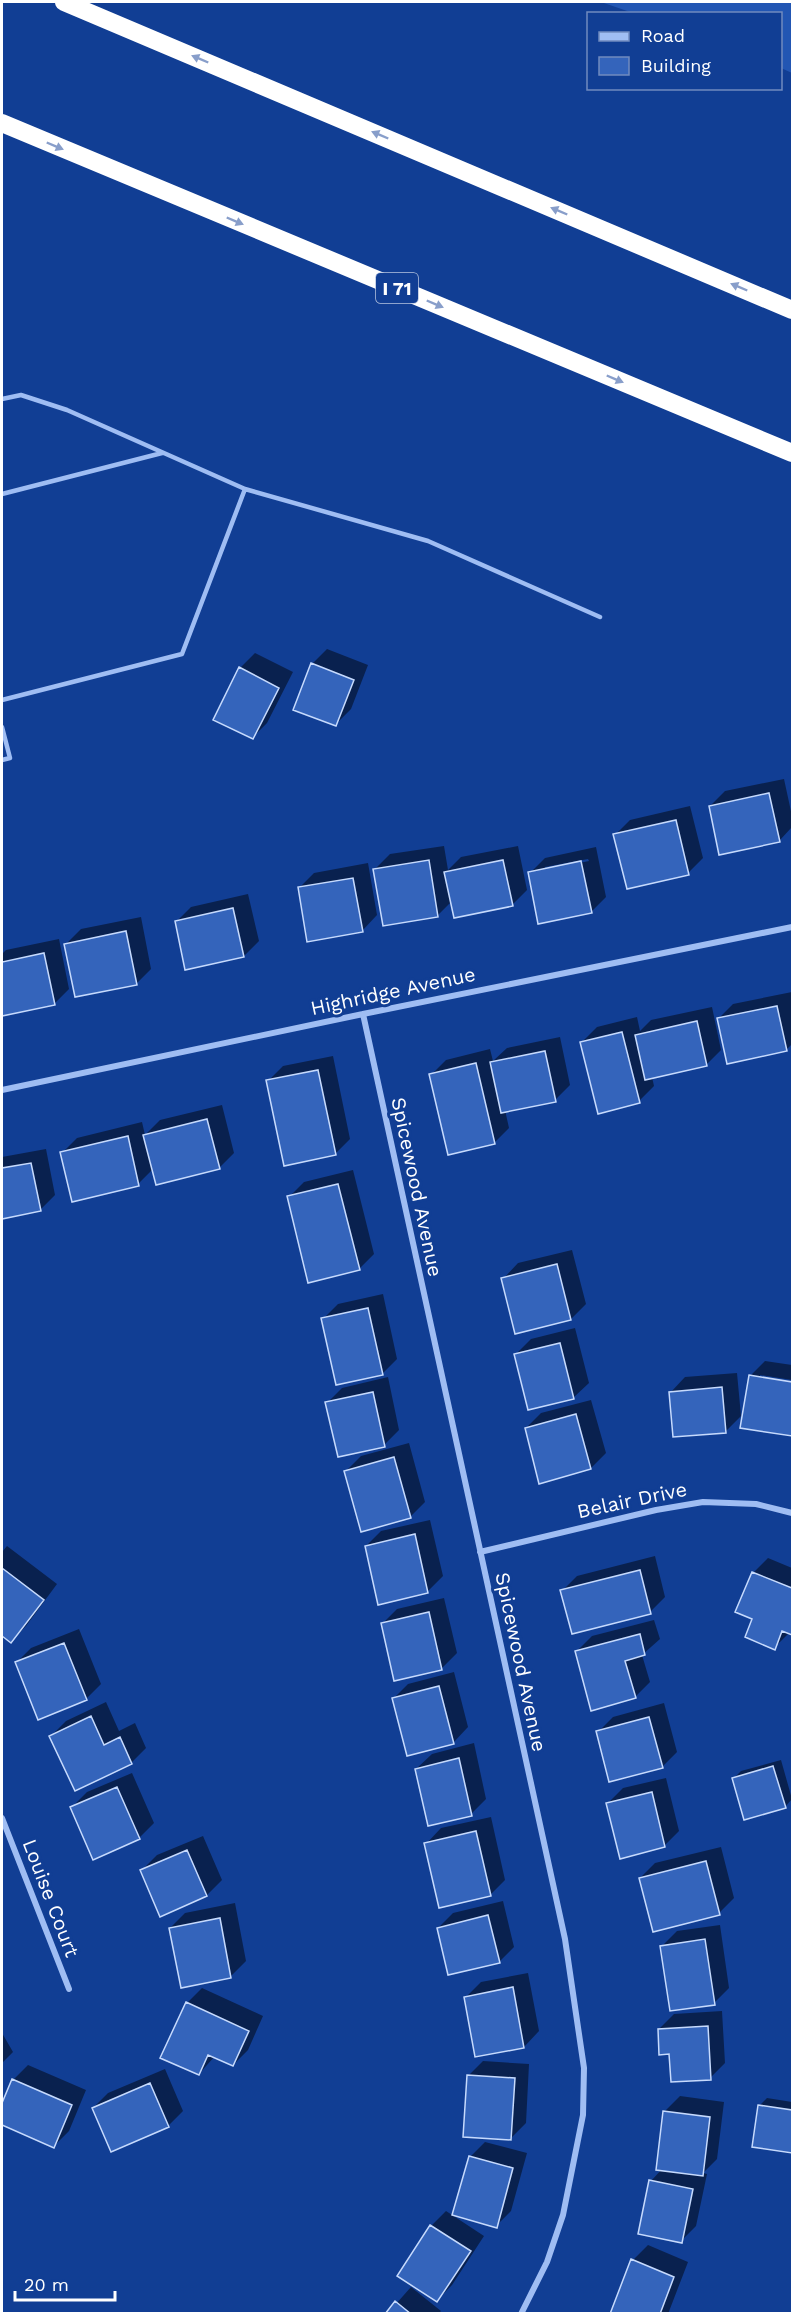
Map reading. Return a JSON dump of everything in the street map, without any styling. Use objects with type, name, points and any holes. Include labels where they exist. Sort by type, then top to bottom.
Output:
[{"type":"highway","points":[[64,2],[792,310]]},
{"type":"highway","name":"I 71","points":[[2,123],[792,453]]},
{"type":"street","name":"Highridge Avenue","points":[[2,1090],[792,927]]},
{"type":"street","name":"Spicewood Avenue","points":[[363,1014],[565,1939],[584,2068],[583,2115],[563,2215],[547,2262],[521,2313]]},
{"type":"street","name":"Belair Drive","points":[[480,1552],[656,1509],[703,1502],[756,1504],[792,1513]]},
{"type":"street","name":"Louise Court","points":[[2,1818],[69,1989]]},
{"type":"lane","points":[[2,399],[21,395],[67,410],[245,489],[428,541],[600,617]]},
{"type":"lane","points":[[2,494],[163,453]]},
{"type":"lane","points":[[2,700],[182,654],[245,489]]},
{"type":"lane","points":[[2,727],[10,758],[2,760]]},
{"type":"shaded area","points":[[601,2],[792,2],[792,73],[782,68],[782,12],[630,12]]},
{"type":"building","points":[[311,663],[354,680],[336,726],[293,710]]},
{"type":"building","points":[[239,667],[279,688],[253,739],[213,720]]},
{"type":"building","points":[[769,793],[780,842],[719,855],[709,806]]},
{"type":"building","points":[[676,820],[689,875],[627,889],[613,834]]},
{"type":"building","points":[[429,860],[438,917],[383,926],[373,869]]},
{"type":"building","points":[[503,860],[513,906],[454,918],[444,872]]},
{"type":"building","points":[[581,861],[592,913],[538,924],[528,872]]},
{"type":"building","points":[[353,878],[363,932],[307,942],[298,887]]},
{"type":"building","points":[[233,908],[244,957],[185,970],[175,921]]},
{"type":"building","points":[[126,931],[137,985],[75,997],[64,944]]},
{"type":"building","points":[[44,953],[55,1005],[2,1016],[2,962]]},
{"type":"building","points":[[777,1006],[787,1051],[727,1064],[717,1018]]},
{"type":"building","points":[[697,1021],[707,1066],[645,1080],[635,1035]]},
{"type":"building","points":[[622,1032],[640,1103],[598,1114],[580,1042]]},
{"type":"building","points":[[545,1051],[556,1102],[501,1113],[490,1062]]},
{"type":"building","points":[[476,1063],[495,1144],[448,1155],[429,1074]]},
{"type":"building","points":[[318,1070],[336,1155],[284,1166],[266,1080]]},
{"type":"building","points":[[207,1119],[220,1169],[156,1185],[143,1135]]},
{"type":"building","points":[[128,1136],[139,1186],[72,1202],[60,1152]]},
{"type":"building","points":[[31,1163],[41,1211],[2,1219],[2,1168]]},
{"type":"building","points":[[338,1184],[360,1270],[308,1283],[287,1196]]},
{"type":"building","points":[[557,1264],[571,1320],[515,1334],[501,1278]]},
{"type":"building","points":[[368,1308],[383,1375],[336,1385],[321,1318]]},
{"type":"building","points":[[560,1343],[574,1399],[528,1410],[514,1354]]},
{"type":"building","points":[[749,1375],[792,1382],[792,1436],[740,1428]]},
{"type":"building","points":[[722,1387],[726,1433],[673,1437],[669,1392]]},
{"type":"building","points":[[373,1392],[385,1447],[338,1457],[325,1402]]},
{"type":"building","points":[[576,1414],[591,1469],[539,1484],[525,1428]]},
{"type":"building","points":[[394,1457],[411,1518],[361,1532],[344,1471]]},
{"type":"building","points":[[415,1534],[428,1593],[378,1605],[365,1546]]},
{"type":"building","points":[[2,1568],[44,1600],[11,1643],[2,1636]]},
{"type":"building","points":[[640,1570],[651,1614],[572,1634],[560,1590]]},
{"type":"building","points":[[752,1572],[792,1588],[792,1635],[782,1631],[775,1650],[745,1637],[752,1619],[735,1612]]},
{"type":"building","points":[[429,1612],[442,1670],[394,1681],[381,1623]]},
{"type":"building","points":[[640,1634],[645,1655],[625,1661],[636,1698],[591,1711],[575,1651]]},
{"type":"building","points":[[64,1643],[87,1700],[38,1720],[15,1662]]},
{"type":"building","points":[[439,1686],[454,1744],[407,1756],[392,1698]]},
{"type":"building","points":[[91,1716],[104,1745],[120,1737],[132,1764],[75,1791],[49,1736]]},
{"type":"building","points":[[649,1717],[663,1768],[609,1782],[596,1731]]},
{"type":"building","points":[[459,1758],[472,1816],[428,1826],[415,1769]]},
{"type":"building","points":[[773,1766],[786,1808],[744,1820],[732,1778]]},
{"type":"building","points":[[117,1787],[140,1839],[93,1860],[70,1807]]},
{"type":"building","points":[[652,1792],[665,1847],[620,1859],[606,1803]]},
{"type":"building","points":[[476,1831],[491,1896],[439,1908],[424,1843]]},
{"type":"building","points":[[187,1850],[207,1896],[160,1917],[140,1870]]},
{"type":"building","points":[[706,1861],[720,1915],[653,1932],[639,1878]]},
{"type":"building","points":[[488,1915],[500,1963],[448,1975],[437,1928]]},
{"type":"building","points":[[220,1918],[231,1978],[181,1988],[169,1928]]},
{"type":"building","points":[[705,1939],[715,2005],[670,2011],[660,1946]]},
{"type":"building","points":[[513,1987],[524,2048],[475,2057],[464,1997]]},
{"type":"building","points":[[186,2002],[249,2031],[233,2066],[208,2055],[199,2075],[160,2058]]},
{"type":"building","points":[[708,2026],[711,2080],[671,2082],[669,2054],[659,2055],[658,2029]]},
{"type":"building","points":[[467,2075],[515,2078],[511,2140],[463,2137]]},
{"type":"building","points":[[12,2079],[72,2105],[54,2148],[2,2125],[2,2103]]},
{"type":"building","points":[[150,2083],[169,2127],[111,2152],[92,2108]]},
{"type":"building","points":[[758,2105],[792,2110],[792,2153],[752,2147]]},
{"type":"building","points":[[663,2111],[710,2117],[703,2176],[656,2170]]},
{"type":"building","points":[[469,2156],[513,2168],[497,2228],[452,2215]]},
{"type":"building","points":[[649,2180],[693,2189],[682,2243],[638,2234]]},
{"type":"building","points":[[430,2225],[471,2251],[437,2302],[397,2276]]},
{"type":"building","points":[[631,2259],[674,2277],[660,2314],[610,2314]]},
{"type":"building","points":[[395,2301],[411,2314],[385,2314]]}]
